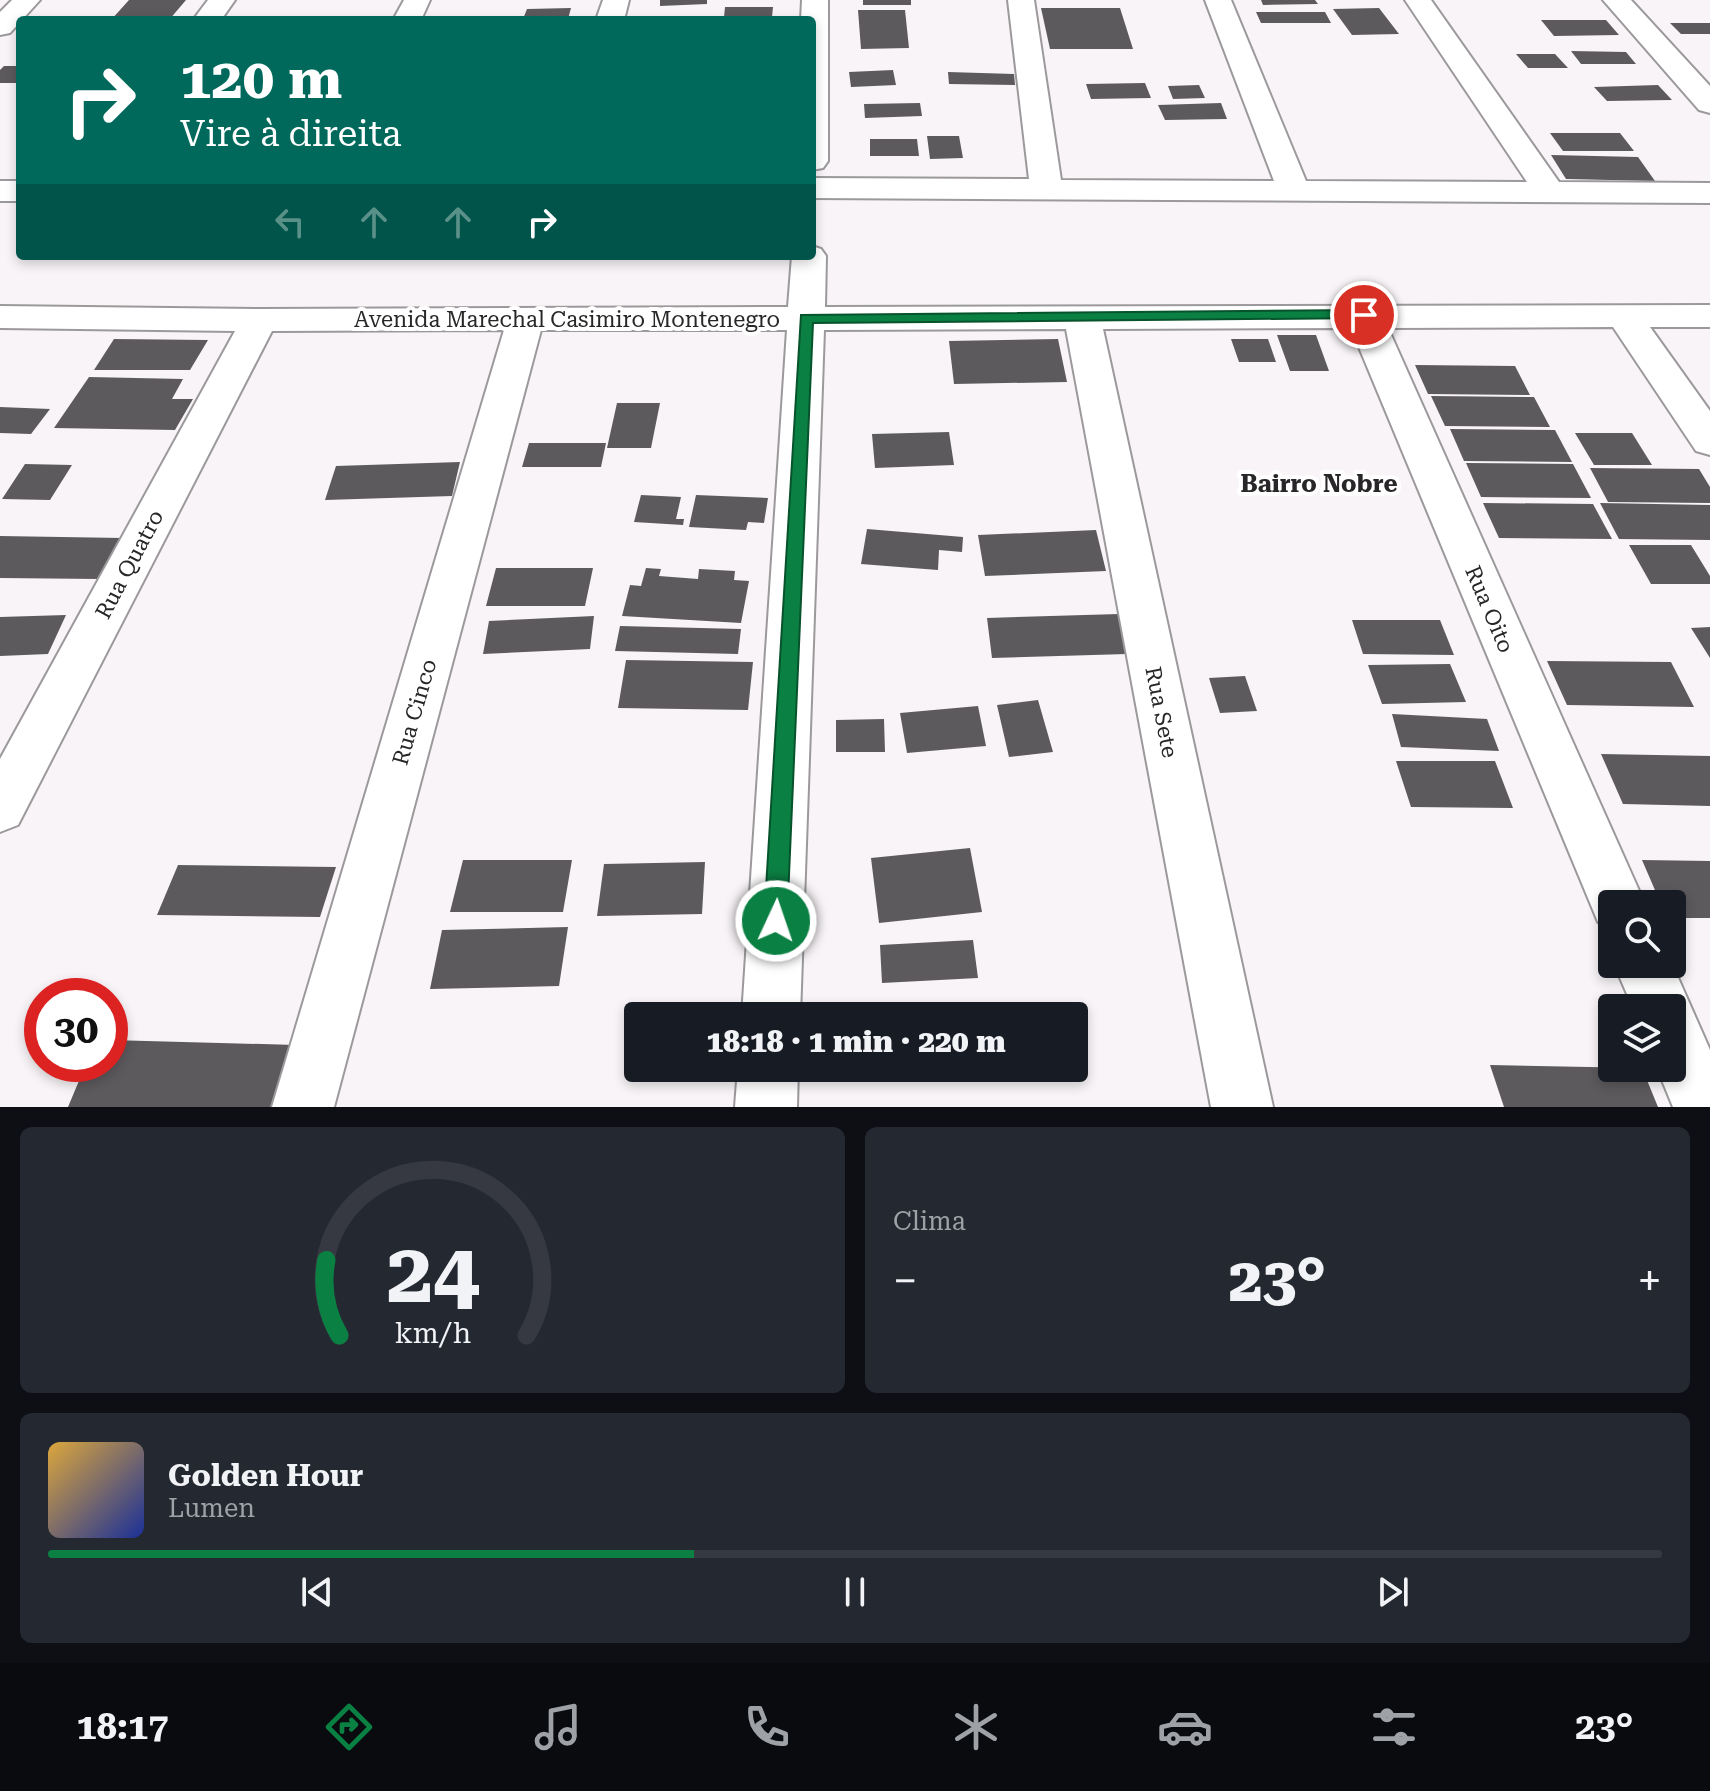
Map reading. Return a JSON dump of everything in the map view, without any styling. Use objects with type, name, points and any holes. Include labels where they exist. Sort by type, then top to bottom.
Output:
[{"type":"street","points":[[0,27],[27,0]]},
{"type":"street","points":[[1021,0],[1046,189]]},
{"type":"street","points":[[1218,0],[1294,191]]},
{"type":"street","points":[[1418,0],[1550,193]]},
{"type":"street","points":[[1616,0],[1710,104]]},
{"type":"street","points":[[816,188],[1710,193]]},
{"type":"street","points":[[772,1002],[809,260]]},
{"type":"street","name":"Rua Oito","points":[[1364,315],[1611,890]]},
{"type":"street","points":[[1624,316],[1710,441]]},
{"type":"street","name":"Avenida Marechal Casimiro Montenegro","points":[[0,317],[259,320],[1710,316]]},
{"type":"street","name":"Rua Sete","points":[[1082,317],[1242,1107]]},
{"type":"street","name":"Rua Cinco","points":[[303,1107],[526,318]]},
{"type":"street","name":"Rua Quatro","points":[[0,809],[259,320]]},
{"type":"street","points":[[1686,1065],[1704,1107]]},
{"type":"street","points":[[766,1107],[767,1082]]},
{"type":"building","points":[[129,0],[186,0],[172,16],[115,16]]},
{"type":"building","points":[[660,0],[707,0],[707,4],[660,6]]},
{"type":"building","points":[[863,0],[911,0],[911,5],[863,5]]},
{"type":"building","points":[[1261,0],[1315,0],[1318,4],[1263,5]]},
{"type":"building","points":[[725,7],[773,7],[772,16],[724,16]]},
{"type":"building","points":[[571,8],[569,16],[524,16],[527,9]]},
{"type":"building","points":[[1041,8],[1120,8],[1133,49],[1050,49]]},
{"type":"building","points":[[1379,8],[1399,34],[1352,35],[1333,9]]},
{"type":"building","points":[[858,10],[905,10],[909,48],[861,49]]},
{"type":"building","points":[[1256,12],[1325,12],[1331,23],[1261,23]]},
{"type":"building","points":[[1541,20],[1606,20],[1619,35],[1554,36]]},
{"type":"building","points":[[1670,23],[1710,23],[1710,34],[1681,34]]},
{"type":"building","points":[[1571,51],[1626,52],[1636,64],[1581,64]]},
{"type":"building","points":[[1516,54],[1555,54],[1568,68],[1528,68]]},
{"type":"building","points":[[4,66],[16,66],[16,83],[0,83],[0,70]]},
{"type":"building","points":[[893,70],[896,85],[851,87],[849,72]]},
{"type":"building","points":[[948,72],[1014,74],[1015,85],[949,84]]},
{"type":"building","points":[[1145,83],[1151,98],[1091,99],[1086,84]]},
{"type":"building","points":[[1199,85],[1205,98],[1173,99],[1168,86]]},
{"type":"building","points":[[1658,85],[1672,100],[1607,101],[1594,87]]},
{"type":"building","points":[[920,103],[922,116],[865,118],[864,104]]},
{"type":"building","points":[[1221,103],[1227,119],[1165,120],[1158,105]]},
{"type":"building","points":[[1550,133],[1620,133],[1634,151],[1563,151]]},
{"type":"building","points":[[927,136],[959,136],[963,158],[930,159]]},
{"type":"building","points":[[870,139],[917,139],[919,156],[870,156]]},
{"type":"building","points":[[1551,155],[1638,157],[1655,181],[1566,179]]},
{"type":"building","points":[[1277,335],[1316,335],[1329,371],[1290,371]]},
{"type":"building","points":[[114,339],[208,340],[190,370],[94,370]]},
{"type":"building","points":[[1058,339],[1067,382],[954,384],[949,341]]},
{"type":"building","points":[[1231,339],[1268,339],[1276,362],[1239,362]]},
{"type":"building","points":[[1415,365],[1515,366],[1530,395],[1428,394]]},
{"type":"building","points":[[89,377],[183,379],[172,399],[193,399],[175,430],[54,428]]},
{"type":"building","points":[[1431,396],[1534,397],[1550,427],[1445,426]]},
{"type":"building","points":[[617,403],[660,403],[651,448],[607,448]]},
{"type":"building","points":[[0,407],[50,409],[31,434],[0,433]]},
{"type":"building","points":[[1450,429],[1555,430],[1572,462],[1464,461]]},
{"type":"building","points":[[949,432],[954,465],[875,468],[872,434]]},
{"type":"building","points":[[1575,433],[1632,433],[1652,465],[1594,465]]},
{"type":"building","points":[[529,443],[606,443],[601,467],[522,467]]},
{"type":"building","points":[[460,462],[452,496],[325,500],[336,466]]},
{"type":"building","points":[[1466,463],[1573,464],[1591,498],[1481,497]]},
{"type":"building","points":[[25,464],[72,465],[50,500],[2,499]]},
{"type":"building","points":[[1590,468],[1699,469],[1710,487],[1710,503],[1608,502]]},
{"type":"building","points":[[641,495],[681,497],[676,519],[684,519],[683,525],[634,522]]},
{"type":"building","points":[[696,495],[768,498],[764,523],[748,522],[746,530],[689,527]]},
{"type":"building","points":[[1483,503],[1593,504],[1612,539],[1499,538]]},
{"type":"building","points":[[1600,503],[1710,505],[1710,540],[1619,539]]},
{"type":"building","points":[[867,529],[963,537],[962,552],[939,550],[938,570],[861,564]]},
{"type":"building","points":[[1096,530],[1106,571],[985,576],[978,535]]},
{"type":"building","points":[[0,536],[123,538],[99,579],[0,578]]},
{"type":"building","points":[[1629,545],[1691,545],[1710,576],[1710,584],[1651,584]]},
{"type":"building","points":[[496,568],[593,568],[585,606],[486,606]]},
{"type":"building","points":[[646,568],[661,569],[659,576],[698,579],[699,569],[735,571],[734,580],[749,581],[741,623],[622,616],[630,585],[641,586]]},
{"type":"building","points":[[1119,614],[1127,654],[992,658],[987,618]]},
{"type":"building","points":[[66,615],[48,654],[0,656],[0,617]]},
{"type":"building","points":[[594,616],[590,649],[483,654],[489,621]]},
{"type":"building","points":[[1352,620],[1440,620],[1454,655],[1363,654]]},
{"type":"building","points":[[620,626],[741,629],[738,654],[615,651]]},
{"type":"building","points":[[1710,627],[1710,658],[1691,628]]},
{"type":"building","points":[[626,660],[753,662],[748,710],[618,708]]},
{"type":"building","points":[[1547,661],[1671,662],[1694,707],[1567,705]]},
{"type":"building","points":[[1450,664],[1466,702],[1382,704],[1368,665]]},
{"type":"building","points":[[1245,676],[1257,711],[1220,713],[1209,678]]},
{"type":"building","points":[[1038,700],[1053,752],[1009,757],[997,705]]},
{"type":"building","points":[[978,706],[986,746],[907,753],[900,713]]},
{"type":"building","points":[[1392,714],[1487,719],[1499,751],[1401,747]]},
{"type":"building","points":[[884,719],[885,752],[836,752],[836,720]]},
{"type":"building","points":[[1601,754],[1710,756],[1710,806],[1623,804]]},
{"type":"building","points":[[1396,761],[1495,761],[1513,808],[1411,807]]},
{"type":"building","points":[[970,848],[982,912],[879,923],[871,858]]},
{"type":"building","points":[[463,860],[572,860],[563,912],[450,912]]},
{"type":"building","points":[[1642,860],[1710,861],[1710,918],[1686,918],[1686,890],[1655,890]]},
{"type":"building","points":[[705,862],[702,914],[597,916],[604,864]]},
{"type":"building","points":[[178,865],[336,867],[320,917],[157,915]]},
{"type":"building","points":[[568,927],[559,986],[430,989],[442,930]]},
{"type":"building","points":[[973,940],[978,978],[882,983],[880,945]]},
{"type":"building","points":[[128,1040],[296,1045],[276,1107],[68,1107],[78,1082],[128,1082]]},
{"type":"building","points":[[1490,1065],[1598,1067],[1598,1082],[1648,1082],[1658,1107],[1504,1107]]},
{"type":"district","name":"Bairro Nobre","points":[[1319,484]]},
{"type":"route","points":[[776,921],[806,319],[1364,315]]}]
